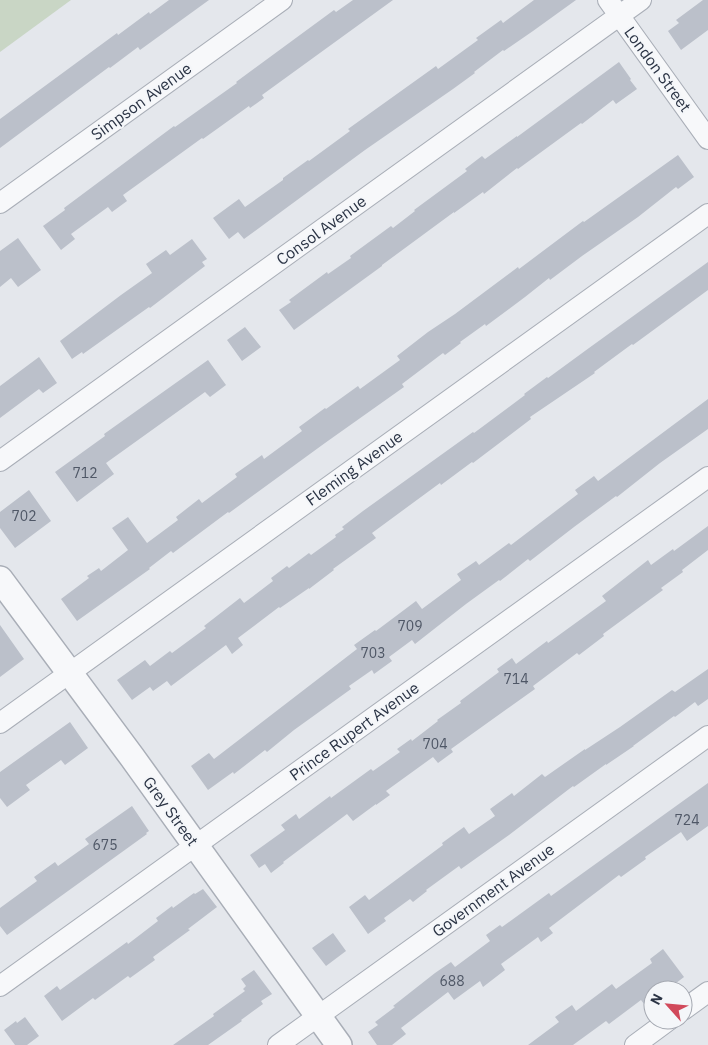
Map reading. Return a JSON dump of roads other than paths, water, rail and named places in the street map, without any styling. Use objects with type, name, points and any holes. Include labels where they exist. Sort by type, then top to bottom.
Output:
[{"type":"street","name":"Simpson Avenue","points":[[0,203],[282,0]]},
{"type":"street","name":"Consol Avenue","points":[[0,461],[614,8],[641,0]]},
{"type":"street","name":"London Street","points":[[614,8],[708,139]]},
{"type":"street","name":"Fleming Avenue","points":[[0,723],[708,214]]},
{"type":"street","name":"Prince Rupert Avenue","points":[[0,986],[708,476]]},
{"type":"street","name":"Grey Street","points":[[0,579],[340,1045]]},
{"type":"street","name":"Government Avenue","points":[[278,1045],[708,736]]},
{"type":"street","points":[[693,1003],[708,992]]},
{"type":"street","points":[[634,1045],[655,1030]]}]
